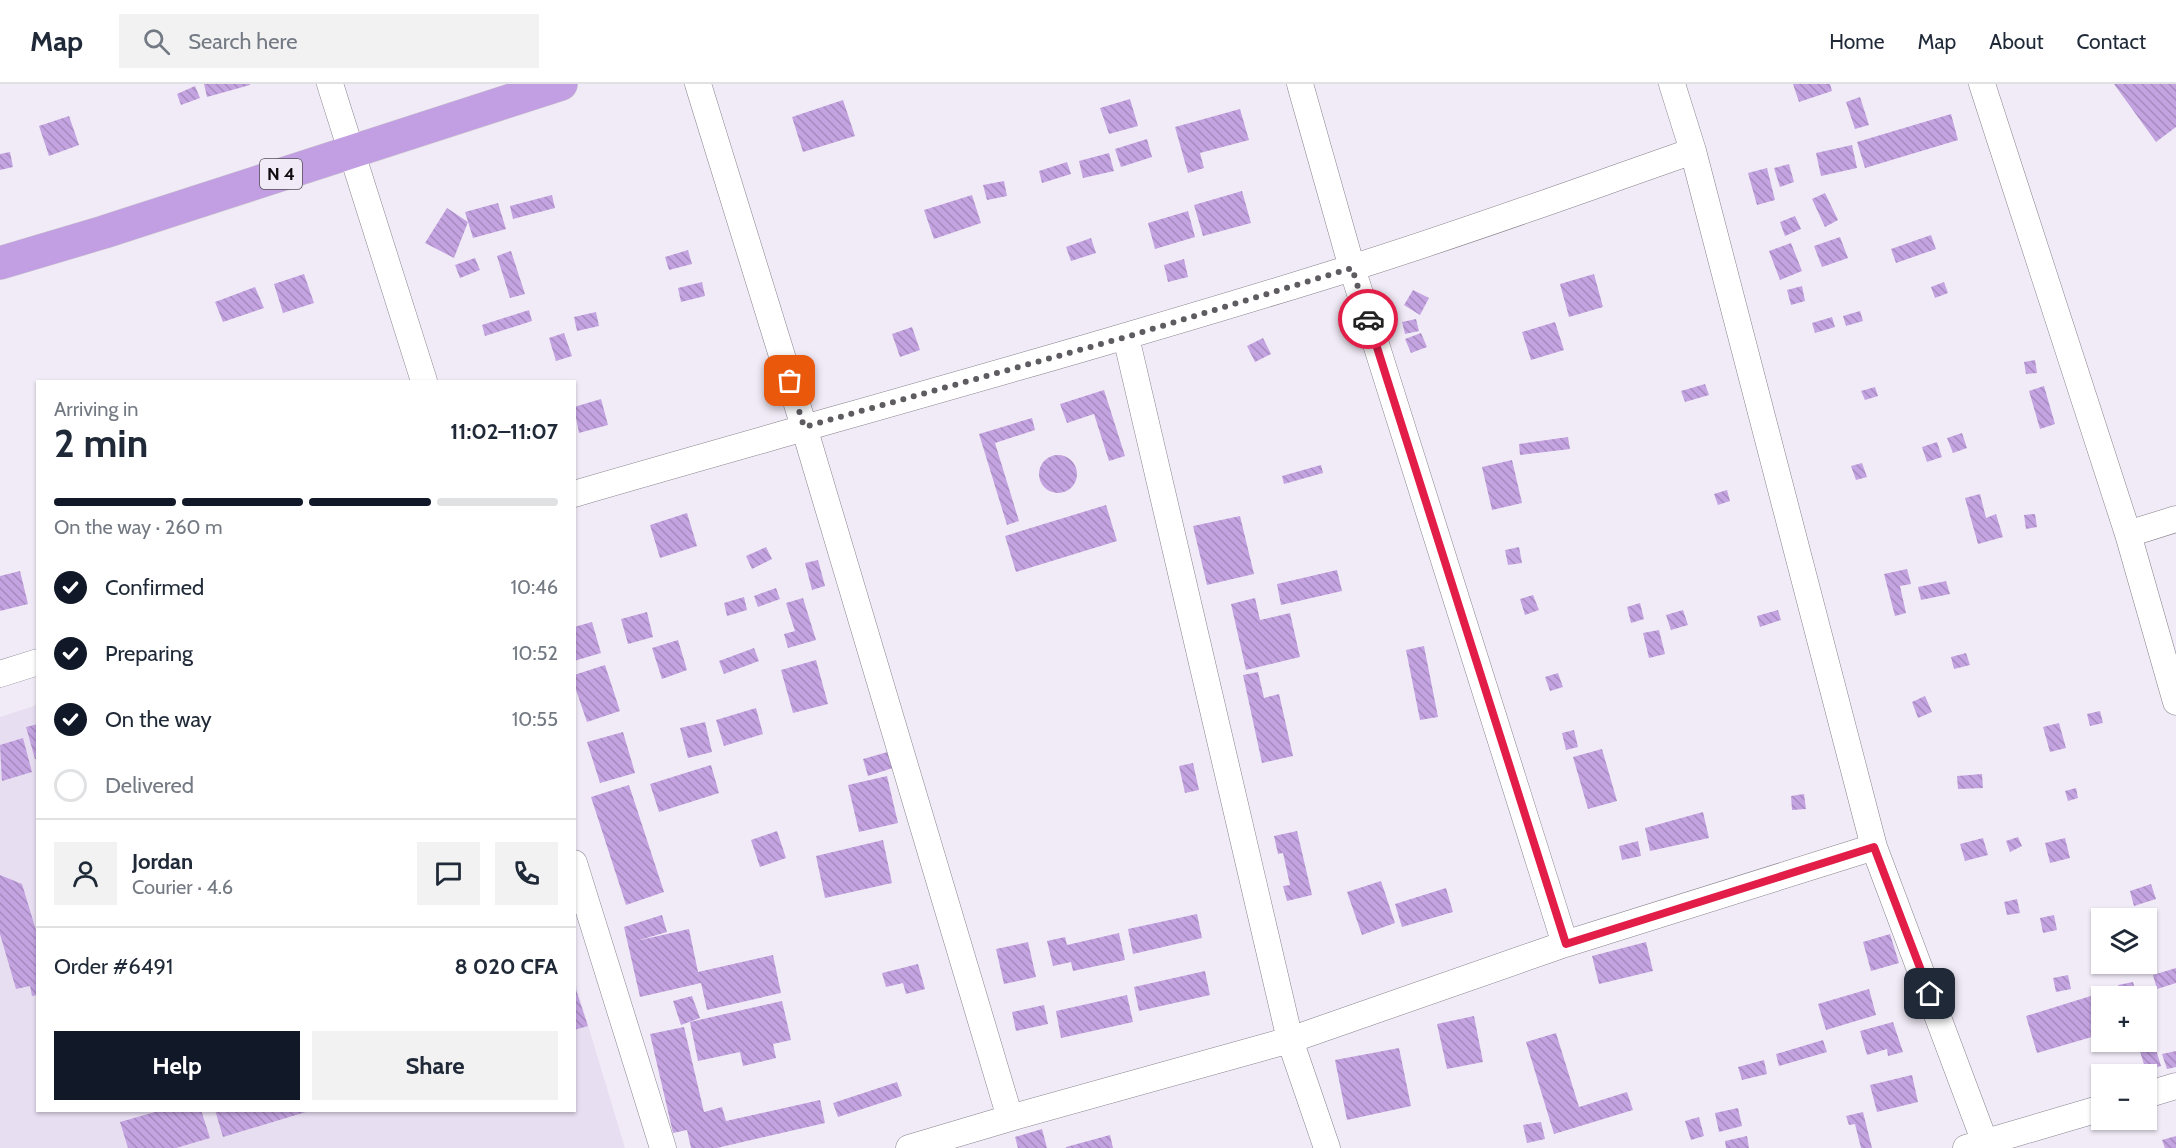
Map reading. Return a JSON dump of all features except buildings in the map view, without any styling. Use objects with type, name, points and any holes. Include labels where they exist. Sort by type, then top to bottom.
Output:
[{"type":"highway","name":"N 4","points":[[0,263],[104,232],[561,84]]},
{"type":"street","points":[[330,84],[424,380]]},
{"type":"street","points":[[698,84],[804,427],[1010,1118]]},
{"type":"street","points":[[1300,84],[1352,268],[1566,944]]},
{"type":"street","points":[[1672,84],[1693,152],[1874,847],[1979,1146],[2091,1111]]},
{"type":"street","points":[[1982,84],[2128,534],[2176,702]]},
{"type":"street","points":[[576,493],[1126,337],[1352,268],[1693,152]]},
{"type":"street","points":[[1126,337],[1290,1040],[1327,1148]]},
{"type":"street","points":[[2128,534],[2176,519]]},
{"type":"street","points":[[0,674],[36,663]]},
{"type":"street","points":[[909,1148],[1290,1040],[1566,944],[1874,847]]},
{"type":"street","points":[[576,869],[663,1148]]},
{"type":"street","points":[[2157,1092],[2176,1086]]},
{"type":"shaded area","points":[[36,705],[36,1112],[576,1112],[576,985],[625,1148],[0,1148],[0,717]]},
{"type":"way so far","points":[[790,381],[804,427],[1126,337],[1352,268],[1368,319]]},
{"type":"route","points":[[1368,319],[1566,944],[1874,847],[1930,994]]}]
